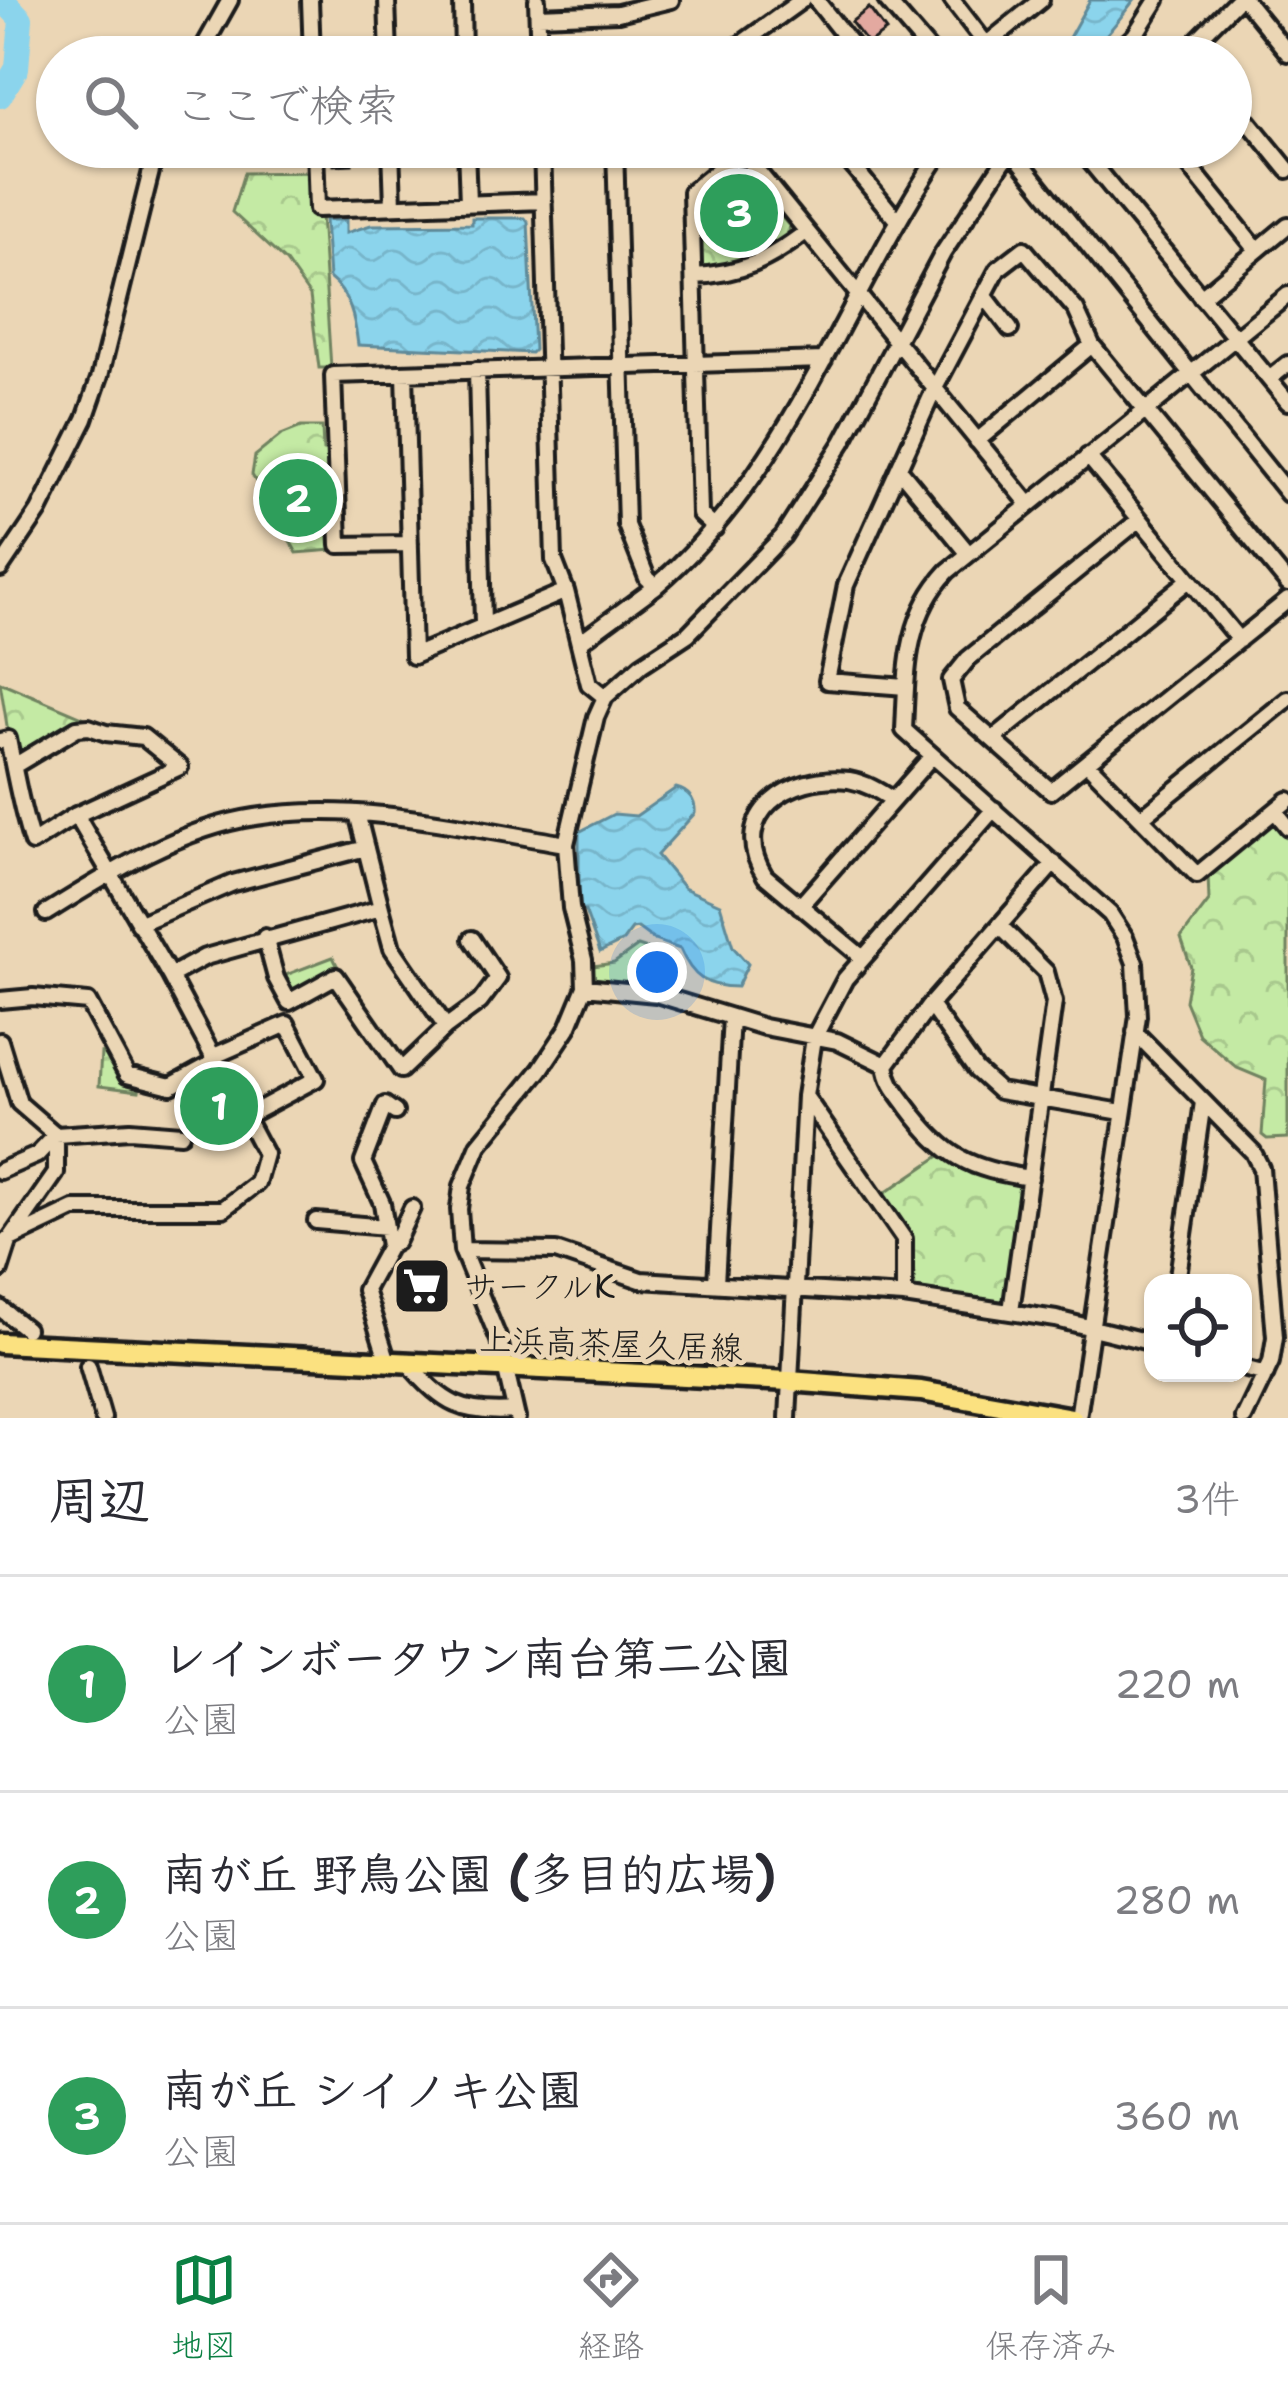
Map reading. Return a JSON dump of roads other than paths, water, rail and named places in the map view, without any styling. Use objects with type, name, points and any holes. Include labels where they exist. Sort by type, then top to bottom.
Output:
[{"type":"main road","name":"上浜高茶屋久居線","points":[[0,1343],[789,1381],[921,1391],[1075,1418]]},
{"type":"street","points":[[210,36],[230,0]]},
{"type":"street","points":[[310,0],[311,36]]},
{"type":"street","points":[[387,0],[388,36]]},
{"type":"street","points":[[462,0],[463,36]]},
{"type":"street","points":[[537,8],[618,13],[671,0]]},
{"type":"street","points":[[756,36],[802,0]]},
{"type":"street","points":[[816,0],[844,36]]},
{"type":"street","points":[[886,0],[917,36]]},
{"type":"street","points":[[952,0],[980,36]]},
{"type":"street","points":[[996,36],[1041,0]]},
{"type":"street","points":[[1133,36],[1157,0]]},
{"type":"street","points":[[1206,36],[1241,0],[1288,53]]},
{"type":"street","points":[[1252,126],[1288,170]]},
{"type":"street","points":[[0,569],[39,511],[85,419],[152,168]]},
{"type":"street","points":[[316,168],[317,209],[544,201]]},
{"type":"street","points":[[392,168],[393,206]]},
{"type":"street","points":[[467,168],[468,203]]},
{"type":"street","points":[[543,168],[554,560],[589,684],[605,698]]},
{"type":"street","points":[[616,168],[626,524],[647,578],[656,586]]},
{"type":"street","points":[[715,528],[700,514],[691,192],[718,168]]},
{"type":"street","points":[[754,168],[1029,504]]},
{"type":"street","points":[[854,168],[896,219]]},
{"type":"street","points":[[580,642],[656,586],[715,528],[777,446],[896,219],[930,168]]},
{"type":"street","points":[[409,1364],[428,1387],[457,1406],[516,1414],[484,1298],[462,1250],[462,1186],[479,1145],[550,1056],[585,988],[566,844],[589,738],[605,698],[641,665],[688,634],[783,536],[842,442],[943,253],[998,168]]},
{"type":"street","points":[[1027,168],[1288,494]]},
{"type":"street","points":[[1095,168],[1288,402]]},
{"type":"street","points":[[1191,168],[1258,250]]},
{"type":"street","points":[[1201,297],[1288,225]]},
{"type":"street","points":[[694,276],[752,267],[806,232]]},
{"type":"street","points":[[906,687],[827,681],[846,586],[934,390],[984,295],[998,269],[1024,249],[1076,310],[1092,345],[1288,584]]},
{"type":"street","points":[[984,295],[1010,329]]},
{"type":"street","points":[[1075,1418],[1139,990],[1125,937],[1100,903],[904,730],[911,630],[926,597],[969,554],[1288,295]]},
{"type":"street","points":[[977,441],[1092,345]]},
{"type":"street","points":[[410,544],[339,545],[333,375],[824,360]]},
{"type":"street","points":[[1269,379],[1288,364]]},
{"type":"street","points":[[476,370],[483,625]]},
{"type":"street","points":[[405,373],[412,656],[566,591]]},
{"type":"street","points":[[1088,457],[1239,640]]},
{"type":"street","points":[[900,470],[969,554]]},
{"type":"street","points":[[1139,520],[951,680],[952,700],[1051,791],[1288,600]]},
{"type":"street","points":[[992,740],[1189,580]]},
{"type":"street","points":[[1141,818],[1288,699]]},
{"type":"street","points":[[0,741],[8,739],[14,766],[32,843],[76,815],[179,767],[143,737],[89,727],[76,728],[14,766]]},
{"type":"street","points":[[800,907],[932,756]]},
{"type":"street","points":[[1087,763],[1197,875],[1288,800]]},
{"type":"street","points":[[862,958],[760,870],[753,845],[761,810],[794,787],[824,780],[859,782],[893,800]]},
{"type":"street","points":[[788,1418],[805,1096],[814,1038],[835,993],[862,958],[994,809]]},
{"type":"street","points":[[1275,811],[1288,827]]},
{"type":"street","points":[[357,813],[392,948],[446,1027]]},
{"type":"street","points":[[5,1242],[74,1209],[223,1209],[257,1183],[265,1154],[170,976],[76,815]]},
{"type":"street","points":[[46,913],[108,874],[179,842],[254,817],[400,816],[566,844]]},
{"type":"street","points":[[138,924],[232,883],[366,848]]},
{"type":"street","points":[[1030,1178],[981,1169],[940,1145],[887,1079],[886,1065],[930,1005],[1054,863]]},
{"type":"street","points":[[170,976],[205,956],[381,908]]},
{"type":"street","points":[[1000,926],[1039,962],[1053,992],[1011,1311]]},
{"type":"street","points":[[265,937],[289,1002],[336,976],[400,1070],[480,1002],[498,978],[472,939]]},
{"type":"street","points":[[585,988],[656,994],[837,1041],[886,1065]]},
{"type":"street","points":[[0,1000],[33,997],[88,1002],[127,1075],[171,1086],[287,1024],[316,1079],[245,1117]]},
{"type":"street","points":[[930,1005],[976,1070],[1007,1094],[1122,1112]]},
{"type":"street","points":[[716,1283],[731,1017]]},
{"type":"street","points":[[1135,1032],[1253,1152],[1261,1168],[1275,1337],[1265,1374],[1244,1418]]},
{"type":"street","points":[[0,1041],[19,1103],[56,1136],[56,1173],[5,1242],[0,1270]]},
{"type":"street","points":[[805,1096],[904,1239],[904,1295]]},
{"type":"street","points":[[1179,1274],[1203,1102]]},
{"type":"street","points":[[389,1246],[382,1203],[363,1162],[379,1114],[386,1106],[395,1112]]},
{"type":"street","points":[[0,1171],[37,1155],[56,1136],[130,1130],[181,1134]]},
{"type":"street","points":[[388,1362],[365,1289],[412,1208]]},
{"type":"street","points":[[316,1221],[386,1227]]},
{"type":"street","points":[[462,1250],[556,1250],[626,1278],[904,1295],[1011,1311],[1144,1340]]},
{"type":"street","points":[[0,1308],[26,1329]]},
{"type":"street","points":[[88,1366],[103,1418]]},
{"type":"street","points":[[1252,1370],[1265,1374]]},
{"type":"water","points":[[1090,0],[1134,0],[1104,36],[1070,36]]},
{"type":"water","points":[[472,218],[525,218],[528,222],[534,350],[358,345],[347,300],[329,278],[325,220],[346,220],[346,233],[371,225],[472,224]]},
{"type":"water","points":[[676,788],[691,797],[695,813],[657,855],[684,888],[720,904],[733,947],[748,964],[737,987],[701,978],[680,949],[638,928],[600,952],[585,911],[579,911],[579,832],[614,814],[636,816]]},
{"type":"waterway","points":[[0,96],[17,68],[21,19],[3,0]]},
{"type":"place","name":"南が丘 シイノキ公園","points":[[739,213]]},
{"type":"place","name":"南が丘 野鳥公園 (多目的広場)","points":[[298,498]]},
{"type":"place","name":"レインボータウン南台第二公園","points":[[219,1106]]},
{"type":"place","name":"サークルK","points":[[422,1286]]}]
